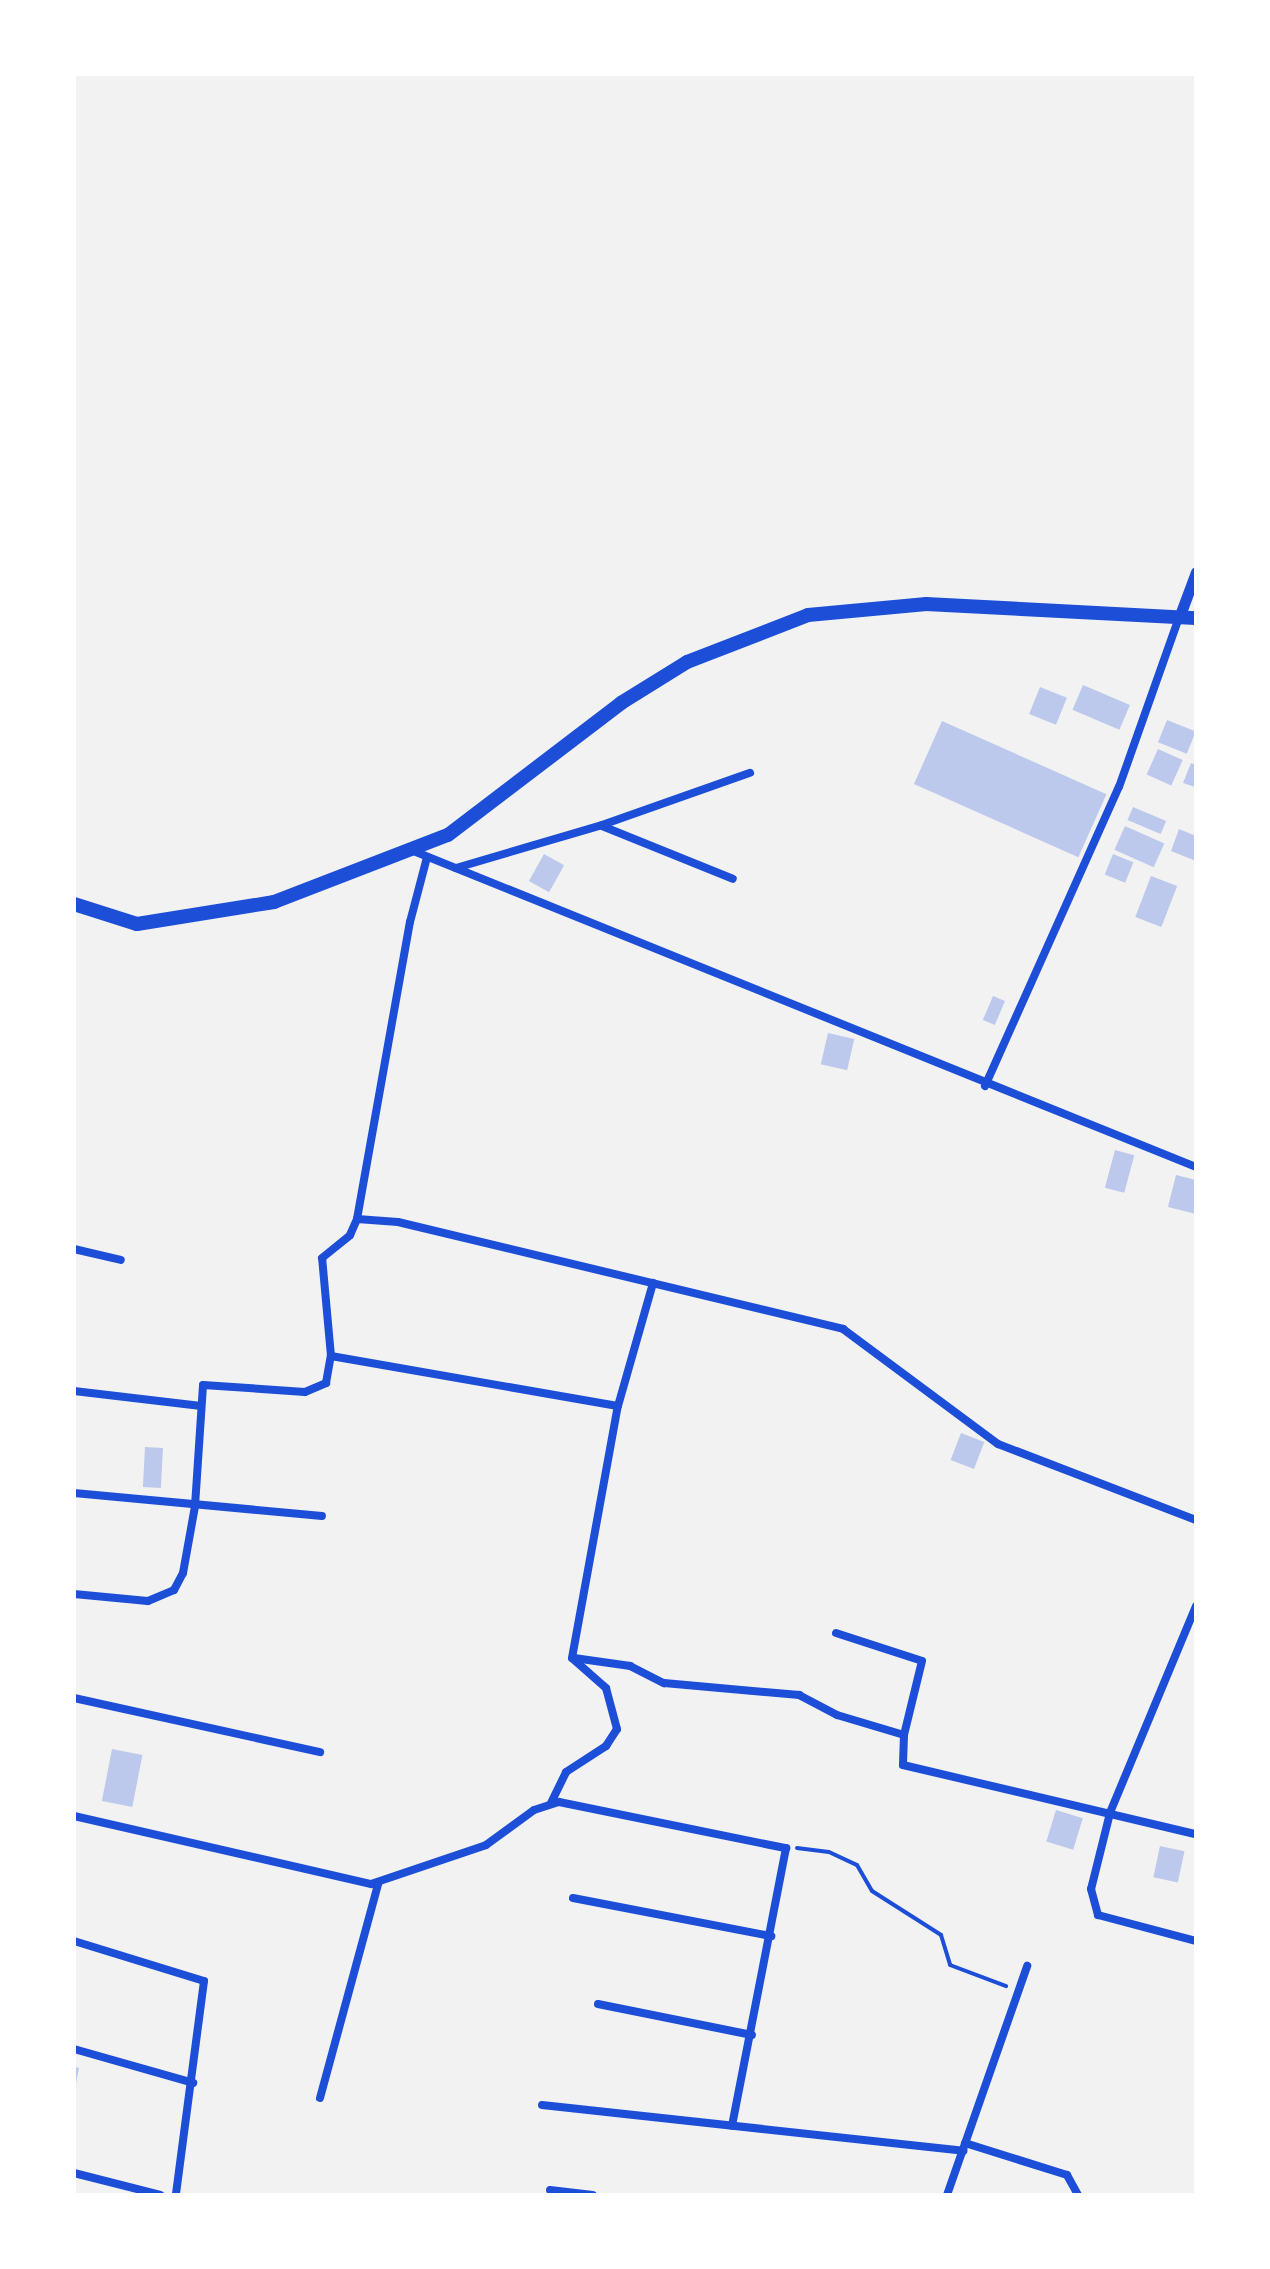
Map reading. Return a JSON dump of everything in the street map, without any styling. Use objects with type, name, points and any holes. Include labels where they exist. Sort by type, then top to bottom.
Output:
[{"type":"main road","points":[[74,904],[137,924],[274,902],[410,850],[448,835],[621,703],[687,662],[808,615],[926,604],[1196,618]]},
{"type":"street","points":[[985,1086],[1119,787],[1196,572]]},
{"type":"street","points":[[455,868],[602,825],[750,773]]},
{"type":"street","points":[[602,825],[733,879]]},
{"type":"street","points":[[410,850],[985,1086],[1196,1167]]},
{"type":"street","points":[[74,1594],[148,1601],[174,1590],[183,1573],[195,1506],[201,1406],[206,1383],[319,1388],[330,1374],[322,1258],[350,1235],[357,1219],[410,922],[427,857]]},
{"type":"street","points":[[357,1219],[398,1222],[843,1329],[998,1444],[1196,1520]]},
{"type":"street","points":[[74,1249],[121,1260]]},
{"type":"street","points":[[572,1658],[618,1406],[653,1283]]},
{"type":"street","points":[[331,1356],[618,1406]]},
{"type":"street","points":[[74,1391],[201,1406]]},
{"type":"street","points":[[74,1493],[322,1516]]},
{"type":"street","points":[[1196,1606],[1110,1813],[1091,1889],[1098,1915],[1196,1941]]},
{"type":"street","points":[[836,1633],[922,1661],[904,1735],[903,1765],[1196,1834]]},
{"type":"street","points":[[572,1658],[630,1666],[664,1683],[799,1695],[837,1715],[904,1735]]},
{"type":"street","points":[[74,1816],[378,1884],[486,1845],[551,1803],[566,1772],[606,1746],[617,1729],[606,1688],[572,1658]]},
{"type":"street","points":[[74,1698],[320,1752]]},
{"type":"street","points":[[551,1803],[786,1848],[732,2126]]},
{"type":"street","points":[[320,2098],[378,1884]]},
{"type":"street","points":[[573,1898],[771,1936]]},
{"type":"street","points":[[74,1941],[204,1981],[176,2195]]},
{"type":"street","points":[[947,2195],[1027,1966]]},
{"type":"street","points":[[598,2004],[752,2035]]},
{"type":"street","points":[[74,2049],[193,2083]]},
{"type":"street","points":[[542,2105],[964,2147],[1067,2175],[1078,2195]]},
{"type":"street","points":[[74,2173],[160,2195]]},
{"type":"street","points":[[550,2190],[593,2195]]},
{"type":"path","points":[[786,1848],[829,1852],[857,1865],[872,1891],[941,1935],[950,1965],[1019,1991]]},
{"type":"building","points":[[1083,685],[1130,705],[1119,730],[1072,710]]},
{"type":"building","points":[[1040,687],[1067,698],[1056,725],[1029,714]]},
{"type":"building","points":[[1167,720],[1196,732],[1187,754],[1158,742]]},
{"type":"building","points":[[942,721],[1106,794],[1078,857],[914,784]]},
{"type":"building","points":[[1158,749],[1183,760],[1171,786],[1147,775]]},
{"type":"building","points":[[1191,763],[1196,765],[1195,787],[1183,783]]},
{"type":"building","points":[[1133,807],[1166,821],[1161,834],[1128,820]]},
{"type":"building","points":[[1125,826],[1164,843],[1154,867],[1114,850]]},
{"type":"building","points":[[1179,829],[1196,836],[1196,861],[1171,851]]},
{"type":"building","points":[[544,854],[564,865],[549,892],[529,881]]},
{"type":"building","points":[[1113,854],[1133,862],[1125,883],[1105,874]]},
{"type":"building","points":[[1151,876],[1177,886],[1161,927],[1135,917]]},
{"type":"building","points":[[993,996],[1005,1001],[995,1025],[983,1020]]},
{"type":"building","points":[[828,1033],[854,1039],[847,1070],[821,1064]]},
{"type":"building","points":[[1115,1150],[1134,1155],[1124,1193],[1105,1188]]},
{"type":"building","points":[[1176,1175],[1196,1180],[1196,1214],[1168,1207]]},
{"type":"building","points":[[961,1433],[984,1442],[974,1469],[951,1460]]},
{"type":"building","points":[[145,1447],[163,1448],[161,1488],[143,1487]]},
{"type":"building","points":[[112,1749],[142,1755],[132,1807],[102,1801]]},
{"type":"building","points":[[1056,1810],[1083,1818],[1073,1850],[1046,1842]]},
{"type":"building","points":[[1160,1846],[1184,1851],[1178,1882],[1153,1877]]},
{"type":"building","points":[[74,2067],[79,2068],[75,2088],[74,2088]]}]
